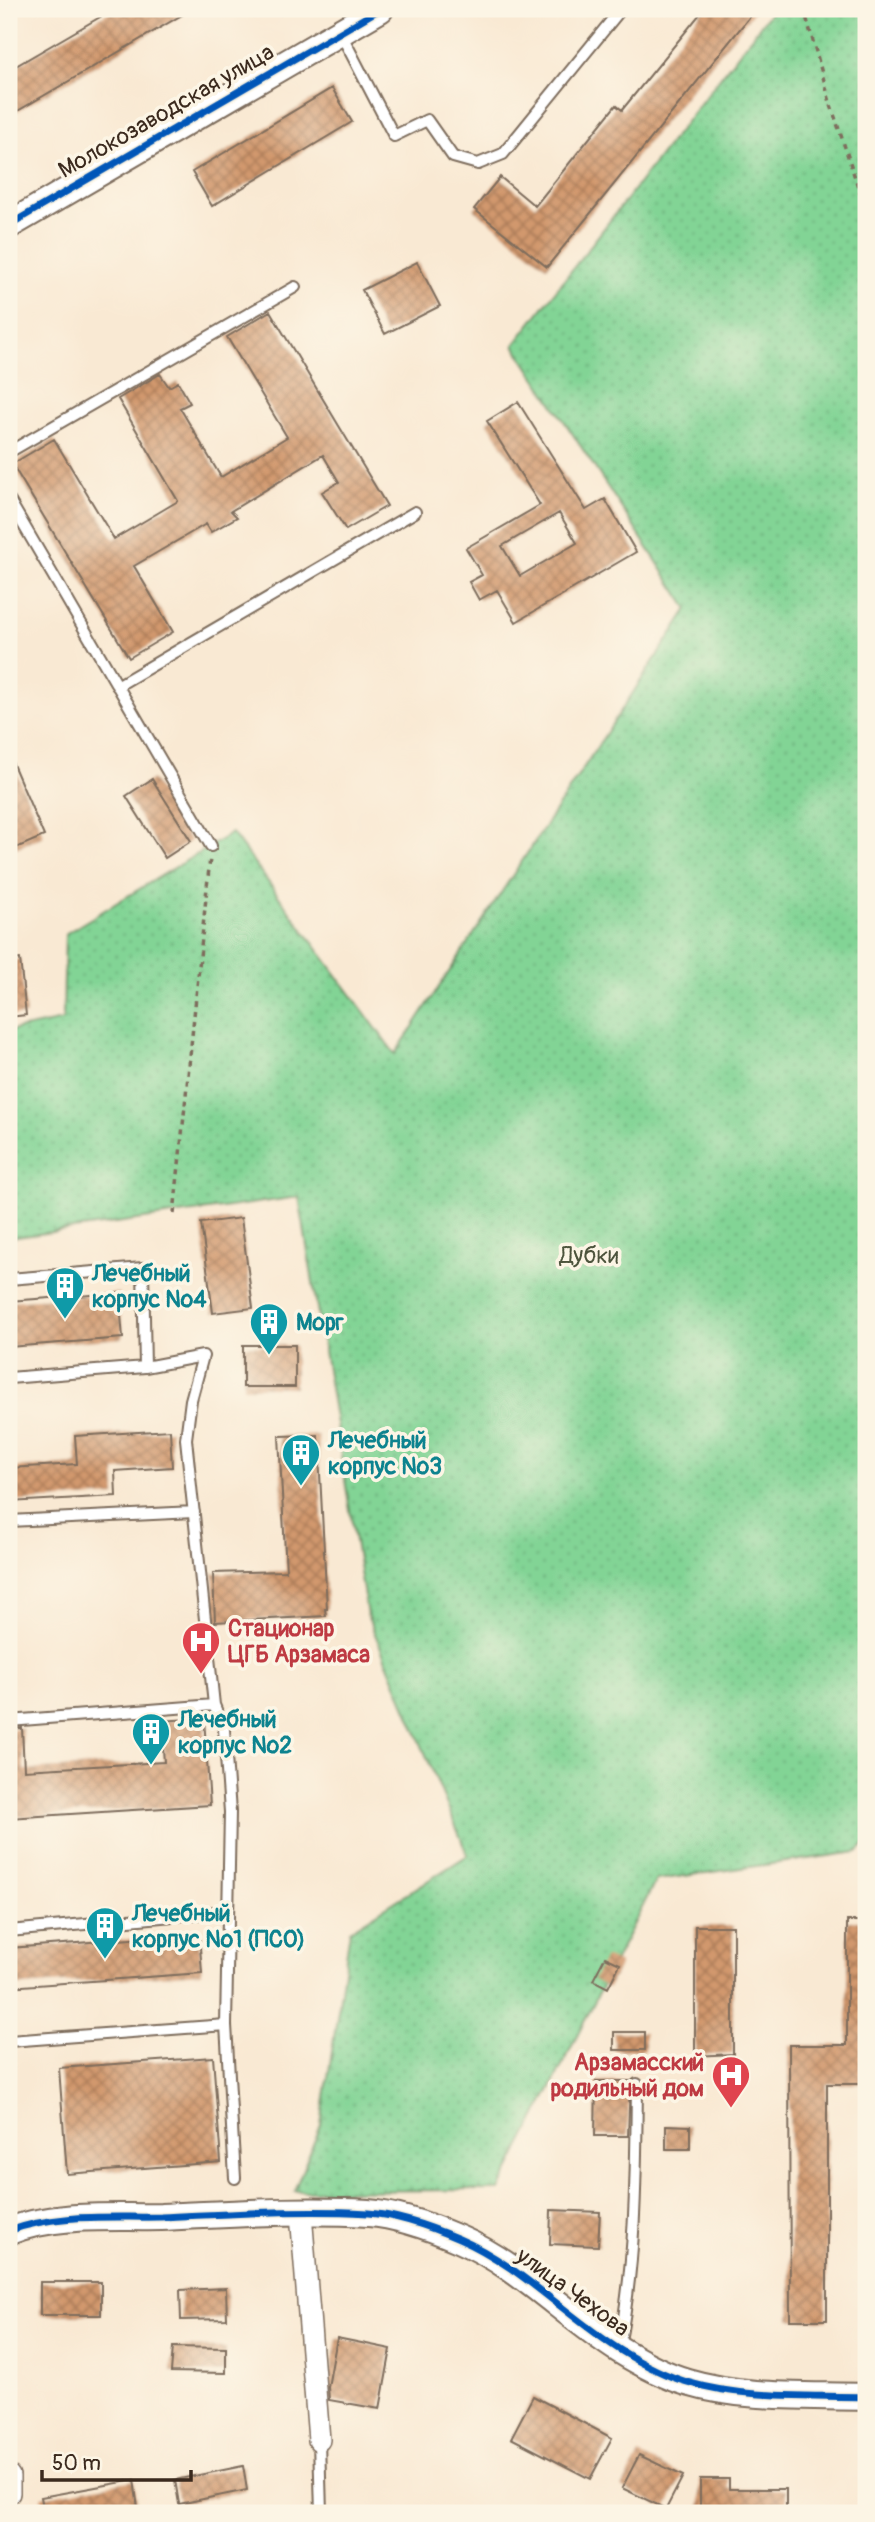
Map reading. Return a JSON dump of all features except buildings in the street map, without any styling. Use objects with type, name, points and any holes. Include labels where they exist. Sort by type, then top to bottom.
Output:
[{"type":"street","name":"Молокозаводская улица","points":[[11,218],[380,9]]},
{"type":"street","points":[[301,2213],[318,2440]]},
{"type":"street","name":"улица Чехова","points":[[9,2231],[56,2220],[369,2213],[418,2223],[462,2240],[505,2266],[619,2349],[653,2369],[688,2382],[722,2389],[777,2394],[866,2397]]},
{"type":"street","points":[[9,2476],[9,2493]]},
{"type":"lane","points":[[340,32],[394,136],[427,120],[453,157],[478,164],[503,154],[621,9]]},
{"type":"lane","points":[[9,452],[295,287]]},
{"type":"lane","points":[[9,500],[211,846]]},
{"type":"lane","points":[[117,686],[415,512]]},
{"type":"lane","points":[[9,1279],[143,1268],[145,1367]]},
{"type":"lane","points":[[9,1378],[145,1367],[203,1356],[191,1400],[186,1439],[214,1705],[224,1729],[230,1812],[226,2025],[235,2178]]},
{"type":"lane","points":[[9,1521],[194,1512]]},
{"type":"lane","points":[[9,1721],[214,1705]]},
{"type":"lane","points":[[9,1931],[227,1911]]},
{"type":"lane","points":[[9,2041],[226,2025]]},
{"type":"lane","points":[[619,2349],[628,2302],[636,2200],[637,2084]]},
{"type":"lane","points":[[318,2440],[321,2513]]},
{"type":"path","points":[[804,9],[866,211]]},
{"type":"path","points":[[174,1214],[211,846]]},
{"type":"green space","name":"Дубки","points":[[773,9],[866,9],[866,1843],[857,1852],[656,1880],[499,2190],[294,2191],[321,2125],[350,1930],[468,1855],[367,1615],[299,1197],[9,1238],[9,1031],[63,1020],[65,934],[232,833],[395,1054],[688,609],[514,345]]},
{"type":"cycle path","points":[[9,225],[380,9]]},
{"type":"cycle path","points":[[9,2231],[46,2221],[84,2218],[264,2212],[368,2213],[391,2216],[437,2230],[481,2250],[522,2276],[620,2350],[669,2376],[709,2387],[753,2394],[866,2397]]},
{"type":"place","name":"Лечебный корпус №4","points":[[65,1320]]},
{"type":"place","name":"Морг","points":[[269,1356]]},
{"type":"place","name":"Лечебный корпус №3","points":[[301,1487]]},
{"type":"place","name":"Стационар ЦГБ Арзамаса","points":[[201,1675]]},
{"type":"place","name":"Лечебный корпус №2","points":[[151,1766]]},
{"type":"place","name":"Лечебный корпус №1 (ПСО)","points":[[105,1960]]},
{"type":"place","name":"Арзамасский родильный дом","points":[[731,2109]]}]
